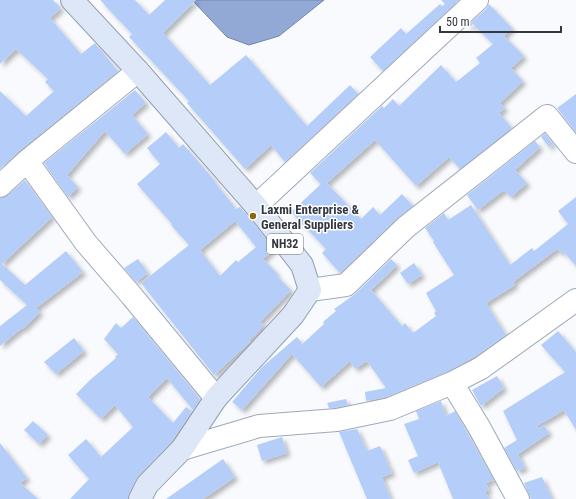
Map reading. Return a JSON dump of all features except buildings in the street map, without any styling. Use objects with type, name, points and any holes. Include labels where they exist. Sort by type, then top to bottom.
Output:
[{"type":"main road","name":"NH32","points":[[72,0],[138,71],[256,206],[302,266],[310,290]]},
{"type":"main road","points":[[140,499],[147,485],[182,449],[216,398],[293,316],[310,290]]},
{"type":"street","points":[[256,206],[477,0]]},
{"type":"street","points":[[0,186],[27,161],[138,71]]},
{"type":"street","points":[[310,290],[346,285],[406,227],[547,116],[576,152]]},
{"type":"street","points":[[27,161],[86,243],[216,398]]},
{"type":"street","points":[[182,449],[259,426],[337,420],[390,409],[452,383],[481,368],[576,300]]},
{"type":"street","points":[[452,383],[479,427],[518,499]]},
{"type":"water","points":[[192,0],[324,0],[279,36],[249,45],[227,37]]},
{"type":"place","name":"Laxmi Enterprise & General Suppliers","points":[[253,216]]}]
